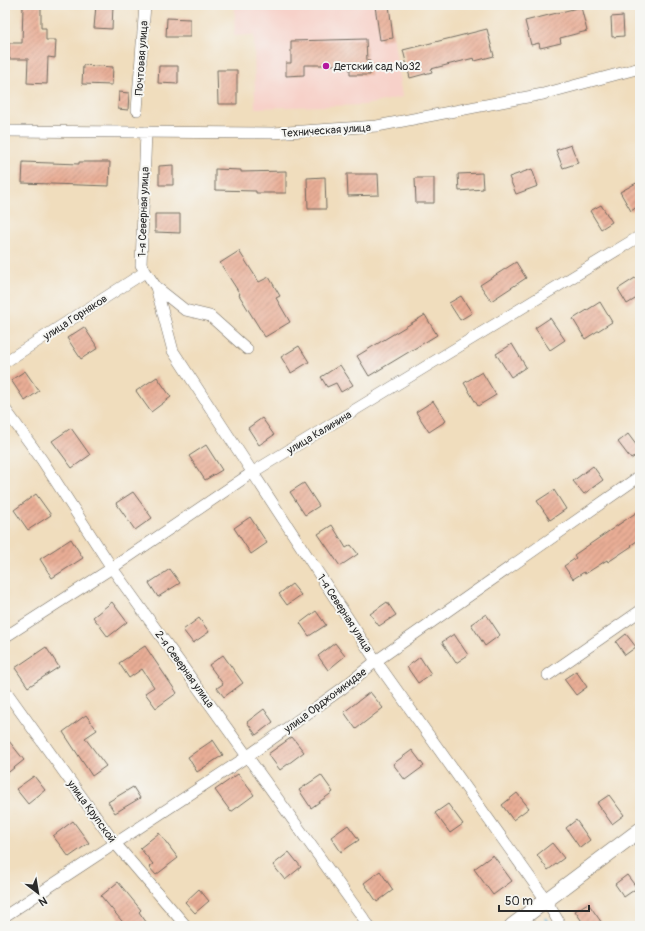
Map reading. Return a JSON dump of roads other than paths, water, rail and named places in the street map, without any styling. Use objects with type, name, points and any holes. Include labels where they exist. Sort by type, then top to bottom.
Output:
[{"type":"main road","points":[[512,926],[640,830]]},
{"type":"street","name":"Почтовая улица","points":[[137,110],[145,5]]},
{"type":"street","name":"Техническая улица","points":[[5,131],[273,133],[377,126],[543,94],[640,68]]},
{"type":"street","name":"1-я Северная улица","points":[[146,132],[141,265],[156,287],[185,310],[210,316],[247,349]]},
{"type":"street","name":"улица Калинина","points":[[5,637],[112,568],[253,472],[640,236]]},
{"type":"street","name":"улица Горняков","points":[[5,362],[145,272]]},
{"type":"street","name":"1-я Северная улица","points":[[156,287],[173,351],[376,661],[546,900],[561,926]]},
{"type":"street","name":"2-я Северная улица","points":[[5,409],[42,460],[112,568],[369,926]]},
{"type":"street","name":"улица Орджоникидзе","points":[[5,916],[114,842],[248,756],[344,688],[376,661],[640,476]]},
{"type":"street","points":[[548,675],[640,611]]},
{"type":"street","name":"улица Крупской","points":[[5,690],[114,842],[186,926]]},
{"type":"waterway","points":[[546,919],[550,926]]},
{"type":"place","name":"Детский сад №32","points":[[326,66]]}]
